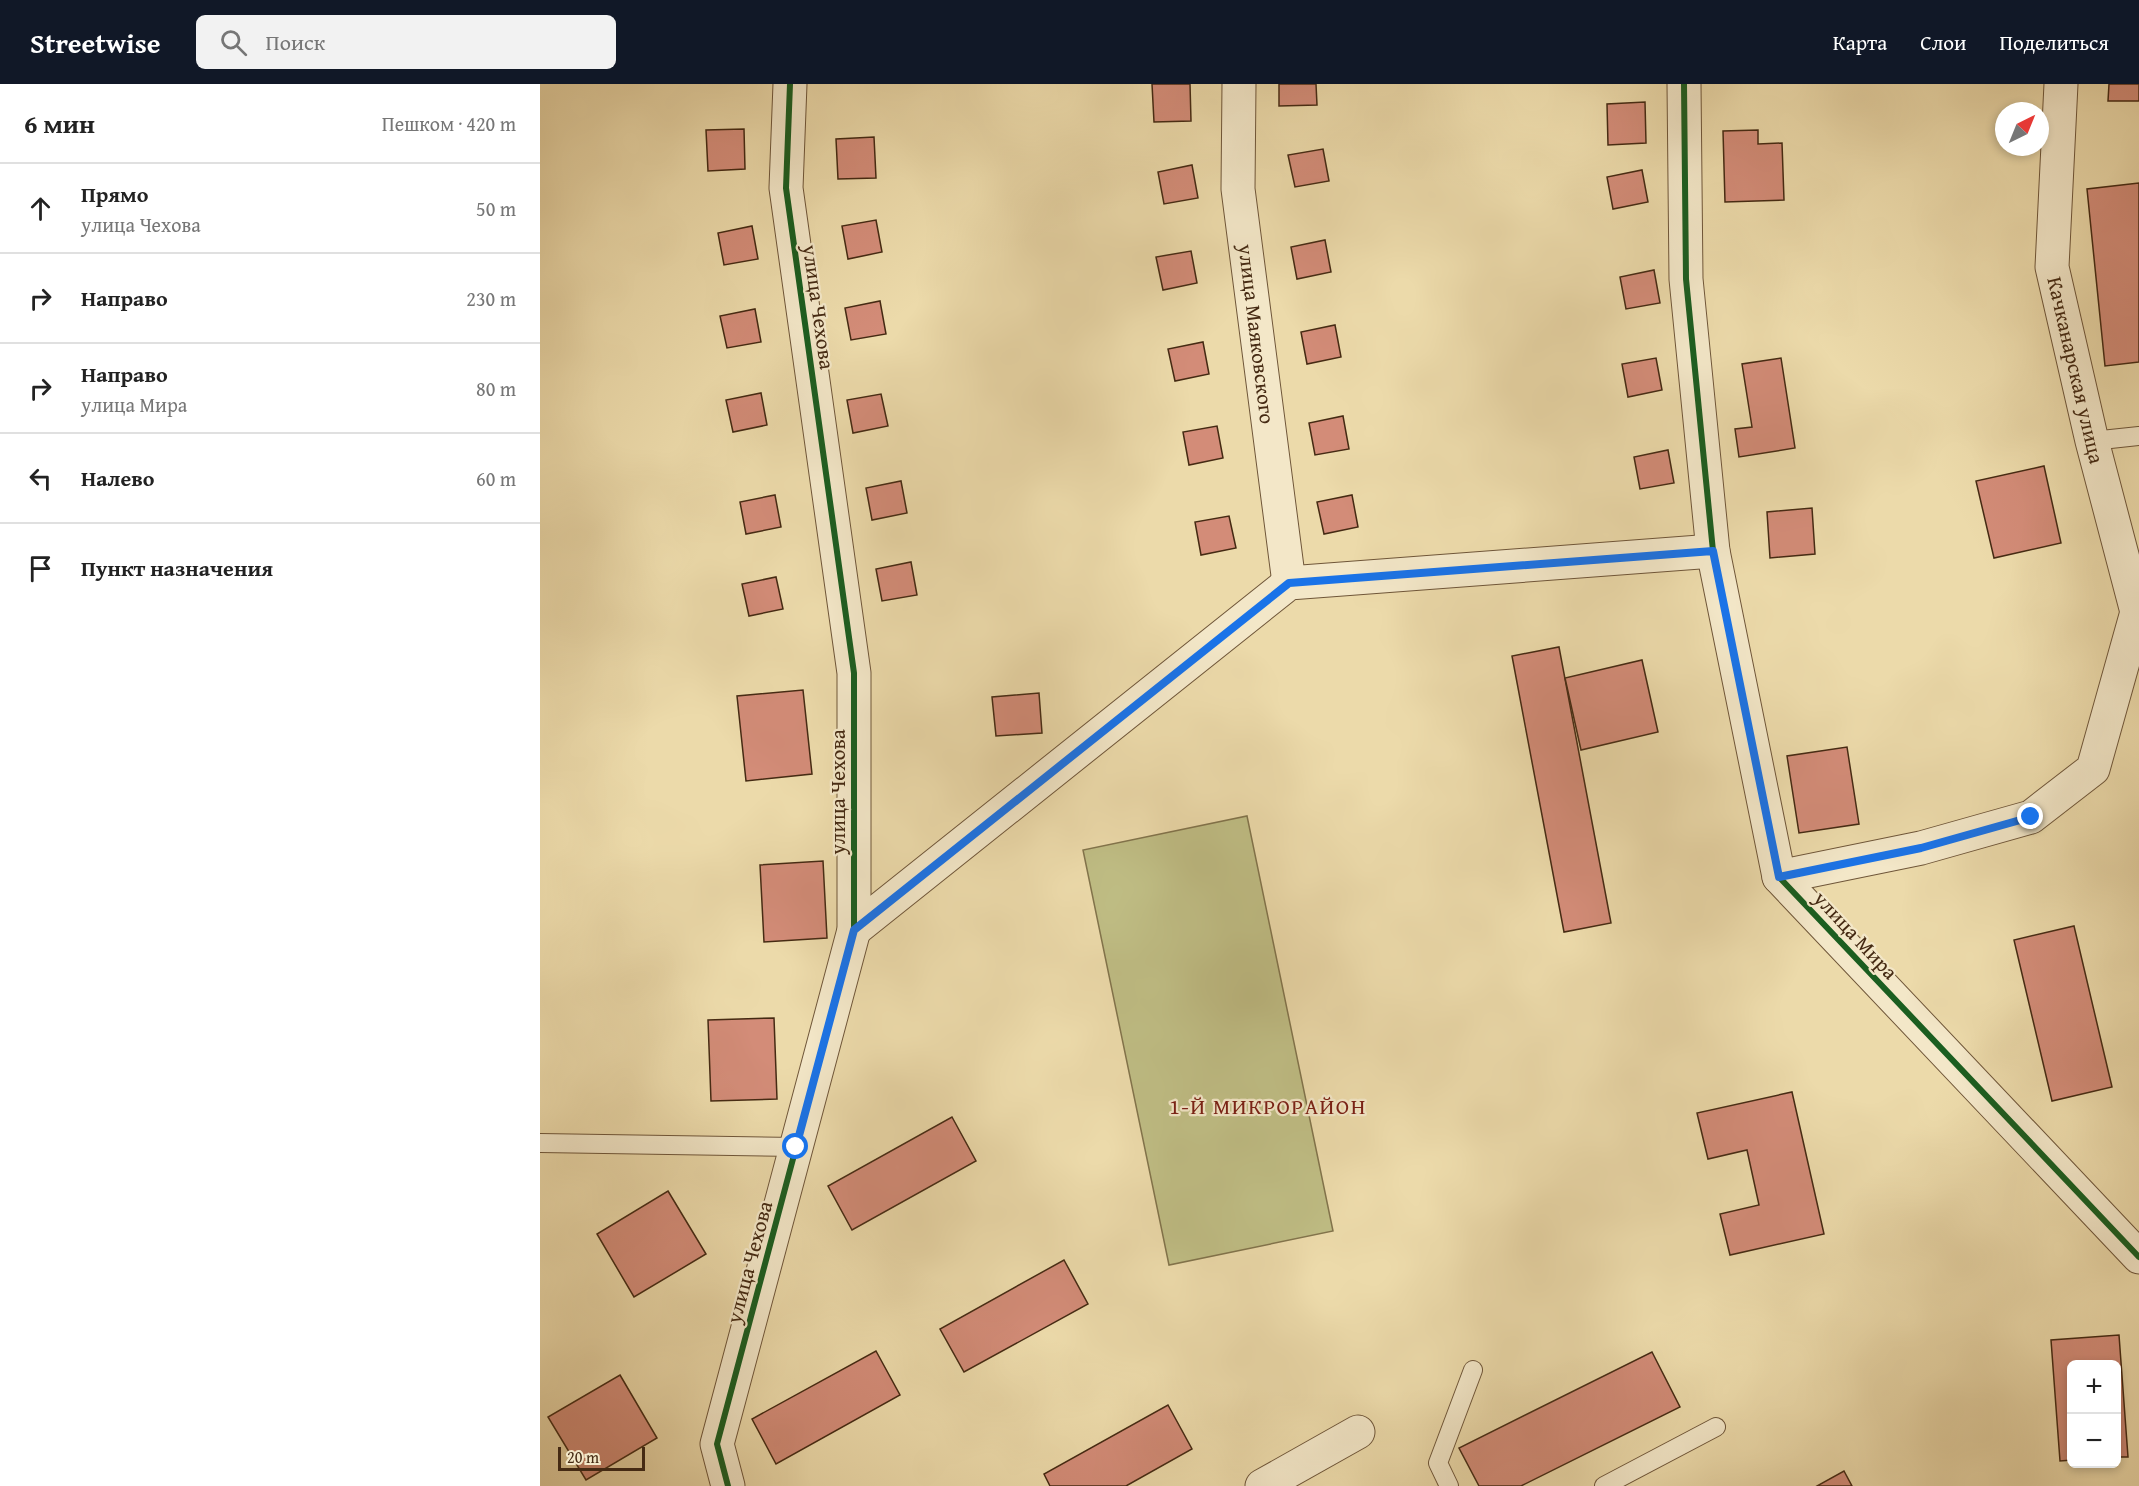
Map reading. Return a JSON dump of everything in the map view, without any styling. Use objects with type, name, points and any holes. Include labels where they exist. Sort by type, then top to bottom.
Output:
[{"type":"street","name":"улица Чехова","points":[[728,1486],[717,1444],[854,930],[854,673],[786,188],[790,84]]},
{"type":"street","name":"улица Маяковского","points":[[1239,84],[1238,189],[1289,583]]},
{"type":"street","points":[[1684,84],[1686,279],[1713,551],[1779,877],[1921,848],[2031,817],[2093,769],[2138,613]]},
{"type":"street","name":"Качканарская улица","points":[[2061,84],[2052,267],[2092,441],[2138,613]]},
{"type":"street","points":[[854,930],[1289,583],[1713,551]]},
{"type":"street","name":"улица Мира","points":[[1779,877],[2139,1257]]},
{"type":"street","points":[[1262,1486],[1358,1432]]},
{"type":"lane","points":[[2092,441],[2139,436]]},
{"type":"lane","points":[[540,1143],[796,1147]]},
{"type":"lane","points":[[1449,1486],[1438,1463],[1473,1370]]},
{"type":"lane","points":[[1604,1486],[1716,1427]]},
{"type":"shaded area","points":[[1247,816],[1333,1231],[1169,1265],[1083,850]]},
{"type":"building","points":[[1152,84],[1190,84],[1191,121],[1154,122]]},
{"type":"building","points":[[1279,84],[1316,84],[1317,105],[1279,106]]},
{"type":"building","points":[[2109,84],[2139,84],[2139,101],[2108,101]]},
{"type":"building","points":[[1645,102],[1646,143],[1608,145],[1607,104]]},
{"type":"building","points":[[744,129],[745,169],[708,171],[706,130]]},
{"type":"building","points":[[1758,130],[1758,144],[1782,143],[1784,200],[1725,202],[1723,131]]},
{"type":"building","points":[[874,137],[876,178],[838,179],[836,139]]},
{"type":"building","points":[[1323,149],[1329,181],[1295,187],[1288,155]]},
{"type":"building","points":[[1192,165],[1198,198],[1164,204],[1158,172]]},
{"type":"building","points":[[1642,170],[1648,202],[1613,209],[1607,177]]},
{"type":"building","points":[[2139,183],[2139,362],[2105,366],[2087,189]]},
{"type":"building","points":[[876,220],[882,252],[848,259],[842,226]]},
{"type":"building","points":[[752,226],[758,259],[724,265],[718,233]]},
{"type":"building","points":[[1325,240],[1331,272],[1297,279],[1291,247]]},
{"type":"building","points":[[1191,251],[1197,283],[1163,290],[1156,257]]},
{"type":"building","points":[[1654,270],[1660,303],[1626,309],[1620,277]]},
{"type":"building","points":[[880,301],[886,334],[851,340],[845,308]]},
{"type":"building","points":[[755,309],[761,342],[727,348],[720,316]]},
{"type":"building","points":[[1335,325],[1341,357],[1307,364],[1301,332]]},
{"type":"building","points":[[1203,342],[1209,374],[1175,381],[1168,349]]},
{"type":"building","points":[[1656,358],[1662,390],[1628,397],[1622,364]]},
{"type":"building","points":[[1781,358],[1795,448],[1739,457],[1735,429],[1752,427],[1742,364]]},
{"type":"building","points":[[761,393],[767,425],[733,432],[726,400]]},
{"type":"building","points":[[881,394],[888,426],[853,433],[847,400]]},
{"type":"building","points":[[1343,416],[1349,449],[1315,455],[1309,423]]},
{"type":"building","points":[[1217,426],[1223,458],[1189,465],[1183,432]]},
{"type":"building","points":[[1668,450],[1674,483],[1640,489],[1634,457]]},
{"type":"building","points":[[2044,466],[2061,543],[1994,558],[1976,481]]},
{"type":"building","points":[[901,481],[907,513],[872,520],[866,488]]},
{"type":"building","points":[[775,495],[781,527],[746,534],[740,502]]},
{"type":"building","points":[[1352,495],[1358,527],[1324,534],[1317,502]]},
{"type":"building","points":[[1812,508],[1815,554],[1770,558],[1767,512]]},
{"type":"building","points":[[1229,516],[1236,548],[1201,555],[1195,522]]},
{"type":"building","points":[[911,562],[917,595],[882,601],[876,569]]},
{"type":"building","points":[[776,577],[783,609],[749,616],[742,584]]},
{"type":"building","points":[[1559,647],[1611,923],[1564,932],[1512,656]]},
{"type":"building","points":[[1642,660],[1658,732],[1581,750],[1565,678]]},
{"type":"building","points":[[803,690],[812,774],[746,781],[737,696]]},
{"type":"building","points":[[1039,693],[1042,733],[996,736],[992,697]]},
{"type":"building","points":[[1847,747],[1859,824],[1799,833],[1787,756]]},
{"type":"building","points":[[823,861],[827,938],[764,942],[760,865]]},
{"type":"building","points":[[2074,926],[2112,1087],[2052,1101],[2014,940]]},
{"type":"building","points":[[774,1018],[777,1099],[711,1101],[708,1020]]},
{"type":"building","points":[[1792,1092],[1824,1234],[1730,1255],[1720,1214],[1759,1205],[1747,1150],[1708,1159],[1697,1113]]},
{"type":"building","points":[[952,1117],[976,1161],[852,1230],[828,1186]]},
{"type":"building","points":[[668,1191],[706,1254],[634,1297],[597,1234]]},
{"type":"building","points":[[1064,1260],[1088,1304],[964,1372],[940,1329]]},
{"type":"building","points":[[2119,1335],[2121,1360],[2067,1360],[2067,1460],[2060,1461],[2051,1340]]},
{"type":"building","points":[[876,1351],[900,1395],[776,1464],[752,1419]]},
{"type":"building","points":[[1652,1352],[1680,1407],[1521,1486],[1479,1486],[1459,1448]]},
{"type":"building","points":[[2121,1362],[2128,1457],[2121,1457]]},
{"type":"building","points":[[620,1375],[657,1438],[586,1480],[548,1417]]},
{"type":"building","points":[[1168,1405],[1192,1449],[1126,1486],[1050,1486],[1044,1474]]},
{"type":"building","points":[[1844,1471],[1852,1486],[1817,1486]]},
{"type":"cycle path","points":[[728,1486],[717,1444],[854,930],[854,673],[786,188],[790,84]]},
{"type":"cycle path","points":[[1684,84],[1686,279],[1713,551],[1779,877],[2139,1257]]},
{"type":"district","name":"1-Й МИКРОРАЙОН","points":[[1268,1106]]},
{"type":"route","points":[[796,1147],[854,930],[1289,583],[1713,551],[1779,877],[1921,848],[2031,817]]}]
